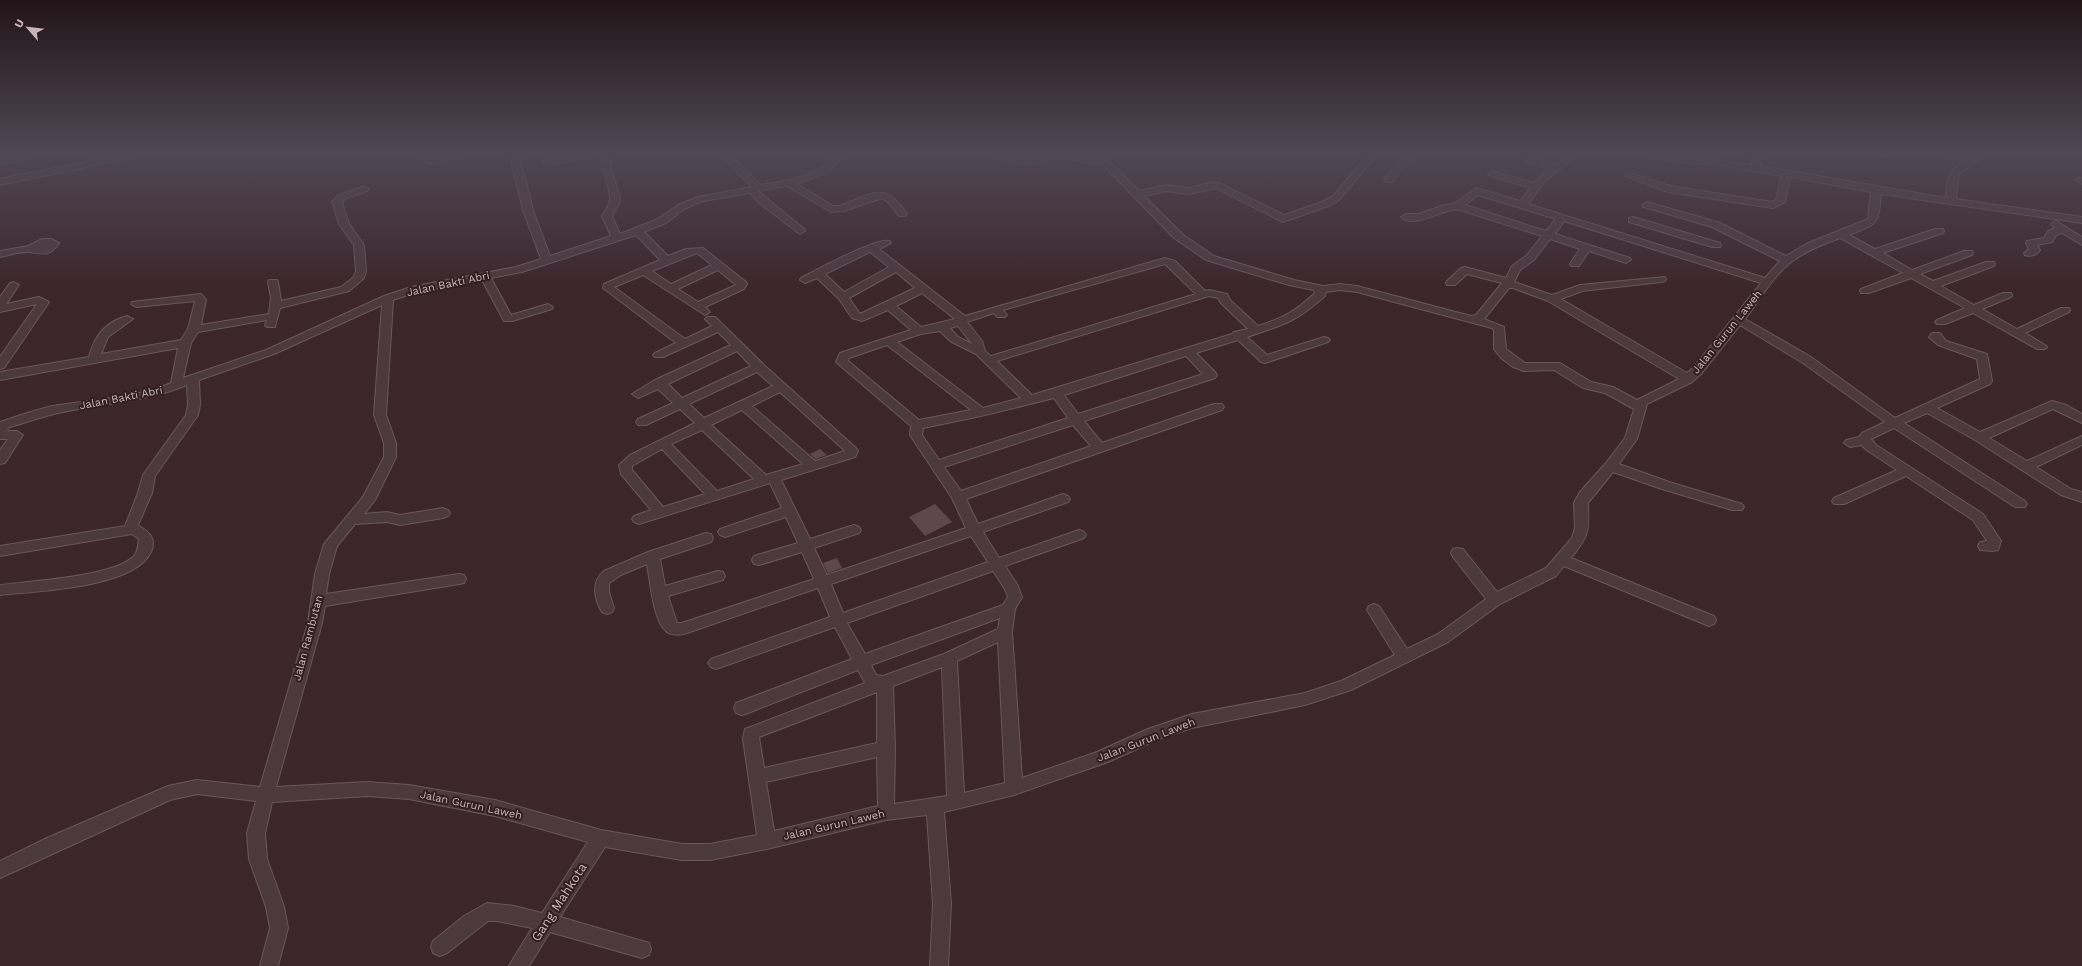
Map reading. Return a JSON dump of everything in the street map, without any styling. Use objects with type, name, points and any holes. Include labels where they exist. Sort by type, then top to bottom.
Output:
[{"type":"street","points":[[194,329],[274,316],[345,289],[359,278],[361,271],[359,245],[344,224],[337,202],[343,197]]},
{"type":"street","points":[[525,197],[528,210],[547,261]]},
{"type":"street","points":[[615,197],[614,204],[607,216],[617,238]]},
{"type":"street","name":"Jalan Bakti Abri","points":[[0,426],[57,409],[144,396],[270,352],[388,298],[436,284],[518,270],[547,261],[638,231],[662,221],[692,202],[708,197]]},
{"type":"street","points":[[760,197],[761,200],[800,232]]},
{"type":"street","points":[[812,197],[831,209],[841,209],[878,197]]},
{"type":"street","points":[[889,197],[902,214]]},
{"type":"street","points":[[1139,197],[1178,236],[1210,258],[1293,284],[1318,287],[1320,290],[1340,287],[1357,289],[1498,327],[1500,335],[1499,346],[1501,351],[1519,366],[1556,366],[1587,385],[1609,390],[1640,407]]},
{"type":"street","points":[[1240,197],[1283,219],[1337,197]]},
{"type":"street","points":[[1458,206],[1467,197]]},
{"type":"street","points":[[1496,197],[1706,264],[1768,282]]},
{"type":"street","points":[[1522,205],[1527,197]]},
{"type":"street","points":[[1721,197],[1773,205],[1780,202],[1781,197]]},
{"type":"street","name":"Jalan Gurun Laweh","points":[[0,870],[53,844],[174,792],[197,787],[264,795],[367,789],[410,792],[495,808],[601,838],[655,849],[682,852],[710,852],[767,841],[886,812],[935,807],[1014,788],[1102,757],[1154,734],[1192,721],[1305,699],[1346,686],[1443,638],[1496,600],[1551,572],[1563,560],[1578,540],[1582,528],[1581,503],[1585,495],[1611,466],[1631,439],[1642,402],[1647,398],[1675,387],[1688,379],[1740,320],[1786,260],[1805,248],[1872,221],[1875,197]]},
{"type":"street","points":[[1920,197],[2082,220]]},
{"type":"street","points":[[1951,197],[1951,202]]},
{"type":"street","points":[[1647,205],[1709,223],[1786,260]]},
{"type":"street","points":[[1406,216],[1419,219],[1448,207],[1458,206],[1547,236],[1626,260]]},
{"type":"street","points":[[1988,207],[1990,219]]},
{"type":"street","points":[[2047,216],[2062,229],[2082,242]]},
{"type":"street","points":[[1473,320],[1480,317],[1509,283],[1516,268],[1530,258],[1562,218]]},
{"type":"street","points":[[1633,220],[1716,245]]},
{"type":"street","points":[[2029,253],[2035,250],[2031,243],[2048,240],[2052,233],[2062,229]]},
{"type":"street","points":[[638,231],[667,262]]},
{"type":"street","points":[[1876,252],[1939,231]]},
{"type":"street","points":[[1706,264],[1716,245],[1732,234]]},
{"type":"street","points":[[1841,234],[1914,273],[2041,347]]},
{"type":"street","points":[[805,280],[871,248],[886,243]]},
{"type":"street","points":[[871,248],[924,288],[961,320],[978,343],[980,352]]},
{"type":"street","points":[[1575,264],[1586,248]]},
{"type":"street","points":[[0,254],[31,249]]},
{"type":"street","points":[[659,355],[684,343],[708,316],[742,285],[699,250],[690,251],[608,286],[608,288],[684,343]]},
{"type":"street","points":[[1865,291],[1968,253]]},
{"type":"street","points":[[917,425],[842,362],[844,356],[890,342],[919,331],[943,327],[961,320],[1000,313],[1165,261],[1171,263],[1202,294]]},
{"type":"street","points":[[1934,285],[1990,264]]},
{"type":"street","points":[[671,288],[719,266]]},
{"type":"street","points":[[843,297],[896,268]]},
{"type":"street","points":[[1451,283],[1465,270],[1516,285],[1552,299],[1688,379]]},
{"type":"street","points":[[639,519],[851,454],[852,451],[758,367],[708,316],[671,288],[645,271]]},
{"type":"street","points":[[818,274],[843,297],[859,318],[866,318],[924,288]]},
{"type":"street","points":[[486,276],[508,319],[548,307]]},
{"type":"street","points":[[1552,299],[1580,288],[1661,279]]},
{"type":"street","points":[[273,282],[274,316]]},
{"type":"street","points":[[0,305],[14,285]]},
{"type":"street","points":[[917,425],[982,412],[1057,392],[1285,320],[1298,314],[1315,300],[1321,294],[1320,290]]},
{"type":"street","points":[[989,360],[1202,294],[1214,292],[1224,296],[1225,302],[1255,329]]},
{"type":"street","points":[[1941,322],[1976,309],[2007,295]]},
{"type":"street","points":[[136,304],[197,296],[201,300],[194,329],[185,343],[176,385]]},
{"type":"street","name":"Jalan Rambutan","points":[[270,966],[279,928],[275,907],[258,859],[256,833],[264,795],[320,600],[322,574],[331,544],[340,530],[351,520],[368,500],[390,457],[390,443],[380,415],[388,298]]},
{"type":"street","points":[[0,309],[39,300],[44,302],[0,365]]},
{"type":"street","points":[[890,306],[919,331]]},
{"type":"street","points":[[2017,333],[2065,310]]},
{"type":"street","points":[[94,360],[97,346],[103,334],[113,326],[127,319]]},
{"type":"street","points":[[1740,320],[1808,360],[1893,422],[2020,504]]},
{"type":"street","points":[[943,327],[954,339],[980,352],[1029,399]]},
{"type":"street","points":[[1238,334],[1265,359],[1324,340]]},
{"type":"street","points":[[1850,443],[1864,440],[1866,436],[1893,422],[1928,408],[1986,381],[1983,357],[1942,343],[1935,337],[1936,335]]},
{"type":"street","points":[[890,342],[982,412]]},
{"type":"street","points":[[0,376],[185,343]]},
{"type":"street","points":[[638,394],[738,346]]},
{"type":"street","points":[[937,465],[1211,375],[1188,351]]},
{"type":"street","points":[[642,422],[758,367]]},
{"type":"street","points":[[0,590],[104,576],[131,566],[142,557],[147,543],[146,537],[131,527],[145,493],[149,475],[192,416],[194,405],[193,378]]},
{"type":"street","points":[[659,384],[680,404],[769,480],[789,511],[823,582],[838,619],[871,680],[885,683]]},
{"type":"street","points":[[660,512],[624,468],[634,458],[663,443],[781,387]]},
{"type":"street","points":[[1057,392],[1076,420],[1100,448]]},
{"type":"street","points":[[744,405],[813,466]]},
{"type":"street","points":[[1979,437],[2052,405],[2062,408],[2082,419]]},
{"type":"street","points":[[958,497],[1218,408]]},
{"type":"street","points":[[1928,408],[1979,437],[2066,492],[2082,497]]},
{"type":"street","points":[[917,425],[916,435],[958,497],[974,530],[1012,588],[1015,597],[1008,609],[1005,632],[1014,788]]},
{"type":"street","points":[[0,426],[2,434],[17,436],[0,460]]},
{"type":"street","points":[[1864,440],[1907,471],[1978,517],[1994,541],[1993,546],[1985,546]]},
{"type":"street","points":[[2026,467],[2082,440]]},
{"type":"street","points":[[663,443],[714,496]]},
{"type":"street","points":[[1611,466],[1646,479],[1737,507]]},
{"type":"street","points":[[1839,501],[1907,471]]},
{"type":"street","points":[[653,556],[660,593],[669,626],[677,630],[823,582],[1063,499]]},
{"type":"street","points":[[725,532],[789,511]]},
{"type":"street","points":[[351,520],[387,517],[400,520],[444,514]]},
{"type":"street","points":[[0,551],[134,529]]},
{"type":"street","points":[[759,560],[854,530]]},
{"type":"street","points":[[716,663],[1079,535]]},
{"type":"street","points":[[607,608],[602,586],[604,579],[613,573],[653,556],[706,538]]},
{"type":"street","points":[[1458,553],[1496,600]]},
{"type":"street","points":[[1563,560],[1709,620]]},
{"type":"street","points":[[660,593],[718,576]]},
{"type":"street","points":[[320,600],[459,579]]},
{"type":"street","points":[[742,708],[861,662],[1008,609]]},
{"type":"street","points":[[1374,610],[1405,658]]},
{"type":"street","points":[[767,841],[751,734],[949,658],[1005,632]]},
{"type":"street","points":[[949,658],[956,801]]},
{"type":"street","points":[[885,683],[887,748],[886,812]]},
{"type":"street","points":[[757,777],[887,748]]},
{"type":"street","points":[[935,807],[942,904],[939,966]]},
{"type":"street","name":"Gang Mahkota","points":[[518,966],[545,922],[601,838]]},
{"type":"street","points":[[440,947],[486,912],[496,911],[545,922],[642,949]]},
{"type":"building","points":[[820,449],[827,455],[815,459],[810,454]]},
{"type":"building","points":[[935,504],[952,522],[925,536],[909,517]]},
{"type":"building","points":[[837,558],[842,568],[828,573],[823,563]]}]
